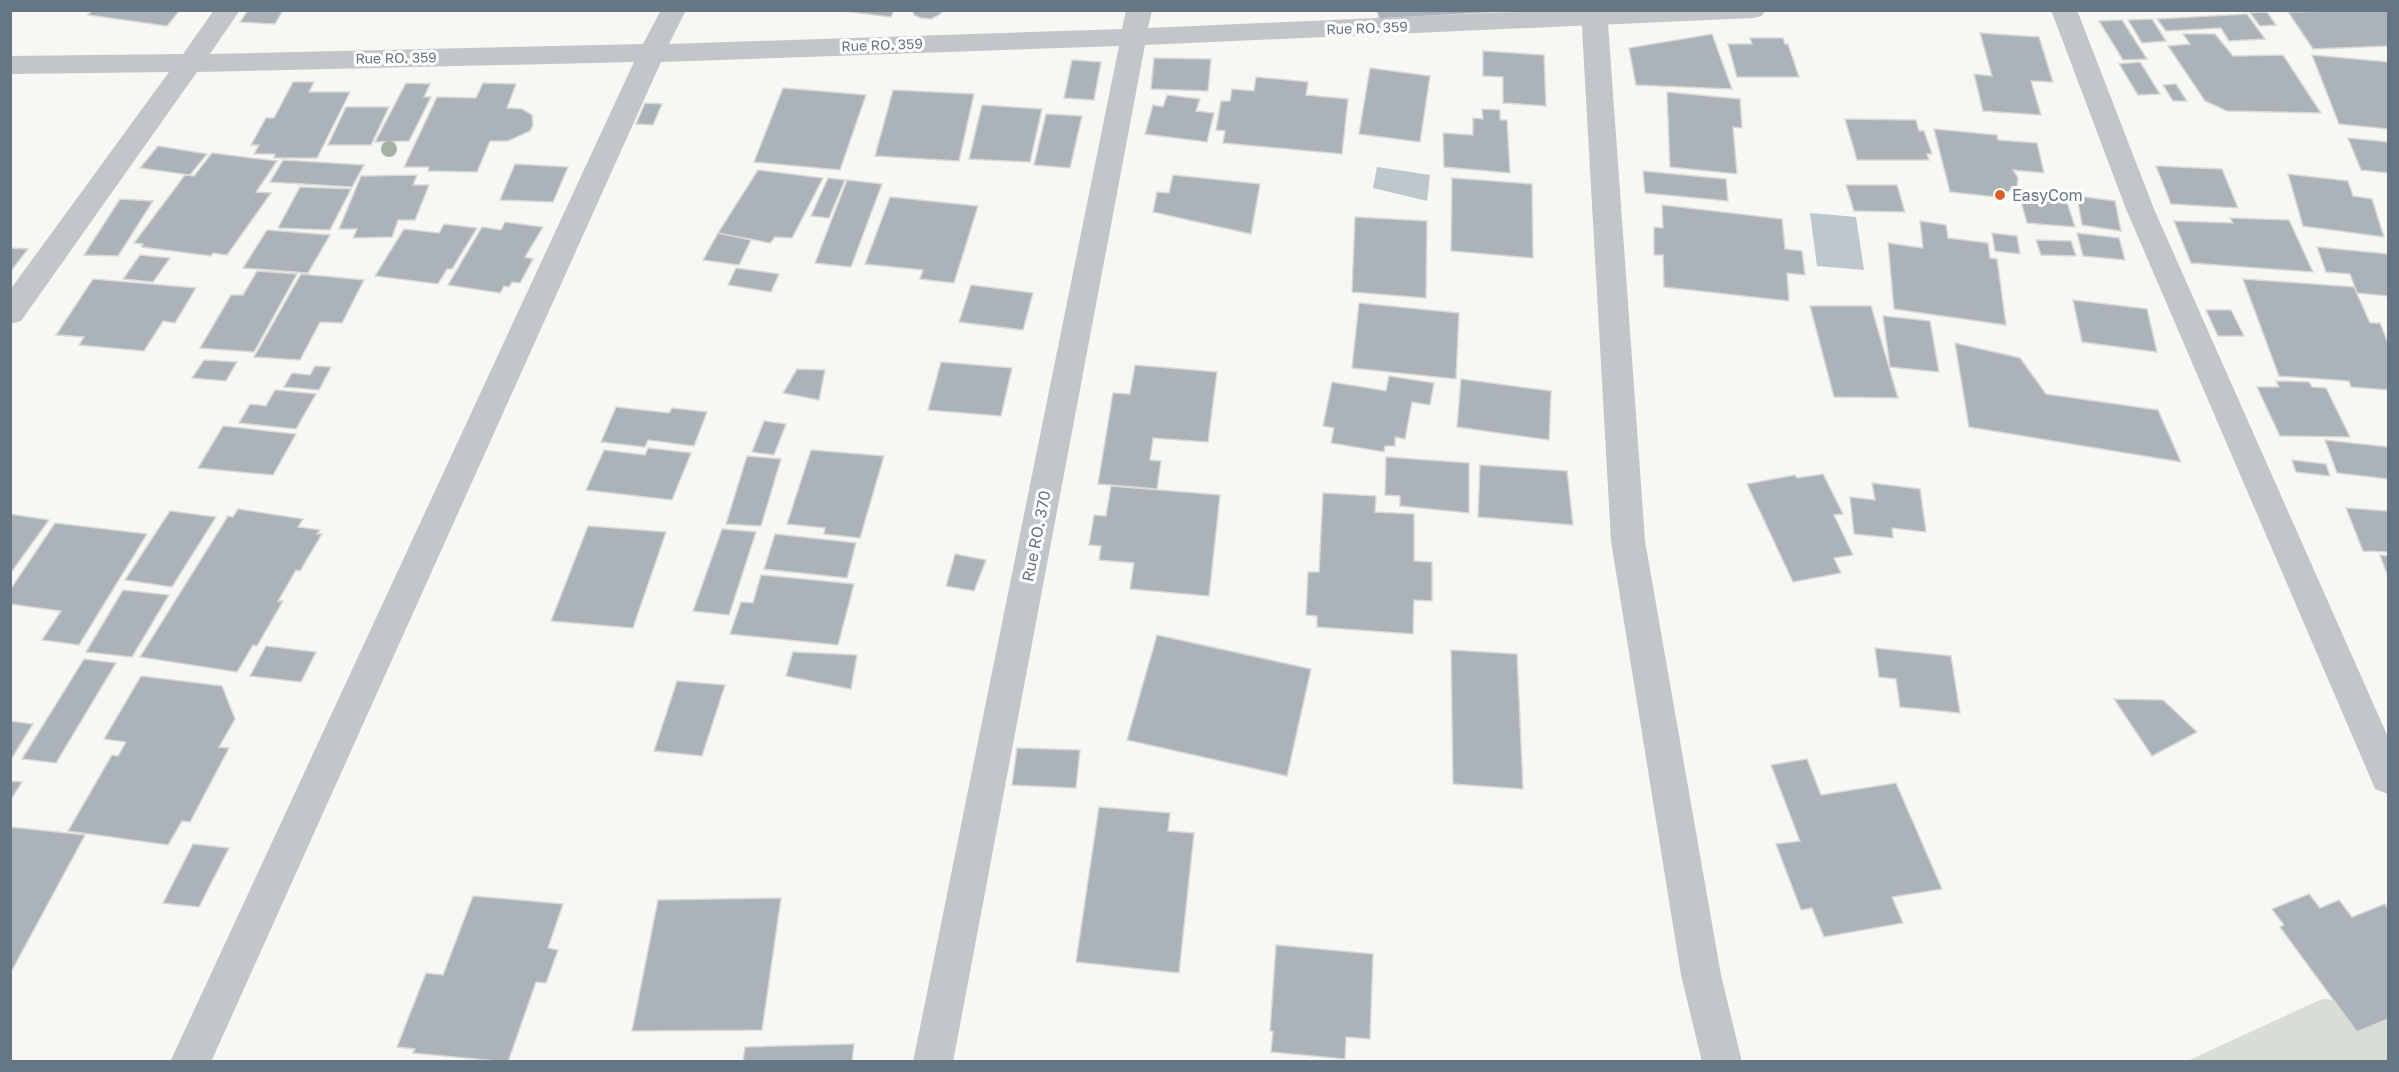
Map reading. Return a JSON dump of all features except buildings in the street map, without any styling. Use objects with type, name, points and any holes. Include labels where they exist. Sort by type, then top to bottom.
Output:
[{"type":"street","points":[[10,314],[228,10]]},
{"type":"street","points":[[190,1062],[652,52],[674,10]]},
{"type":"street","name":"Rue RO. 359","points":[[10,65],[652,52],[1136,24],[1753,10]]},
{"type":"street","points":[[2064,10],[2140,208],[2388,777]]},
{"type":"street","points":[[1594,14],[1628,540],[1701,975],[1722,1062]]},
{"type":"street","name":"Rue RO. 370","points":[[933,1062],[1136,24]]},
{"type":"shaded area","points":[[1377,167],[1430,175],[1427,201],[1373,188]]},
{"type":"shaded area","points":[[1810,213],[1856,217],[1864,270],[1817,266]]},
{"type":"shaded area","points":[[2322,999],[2388,1003],[2388,1061],[2185,1062]]},
{"type":"place","name":"EasyCom","points":[[2000,195]]}]
